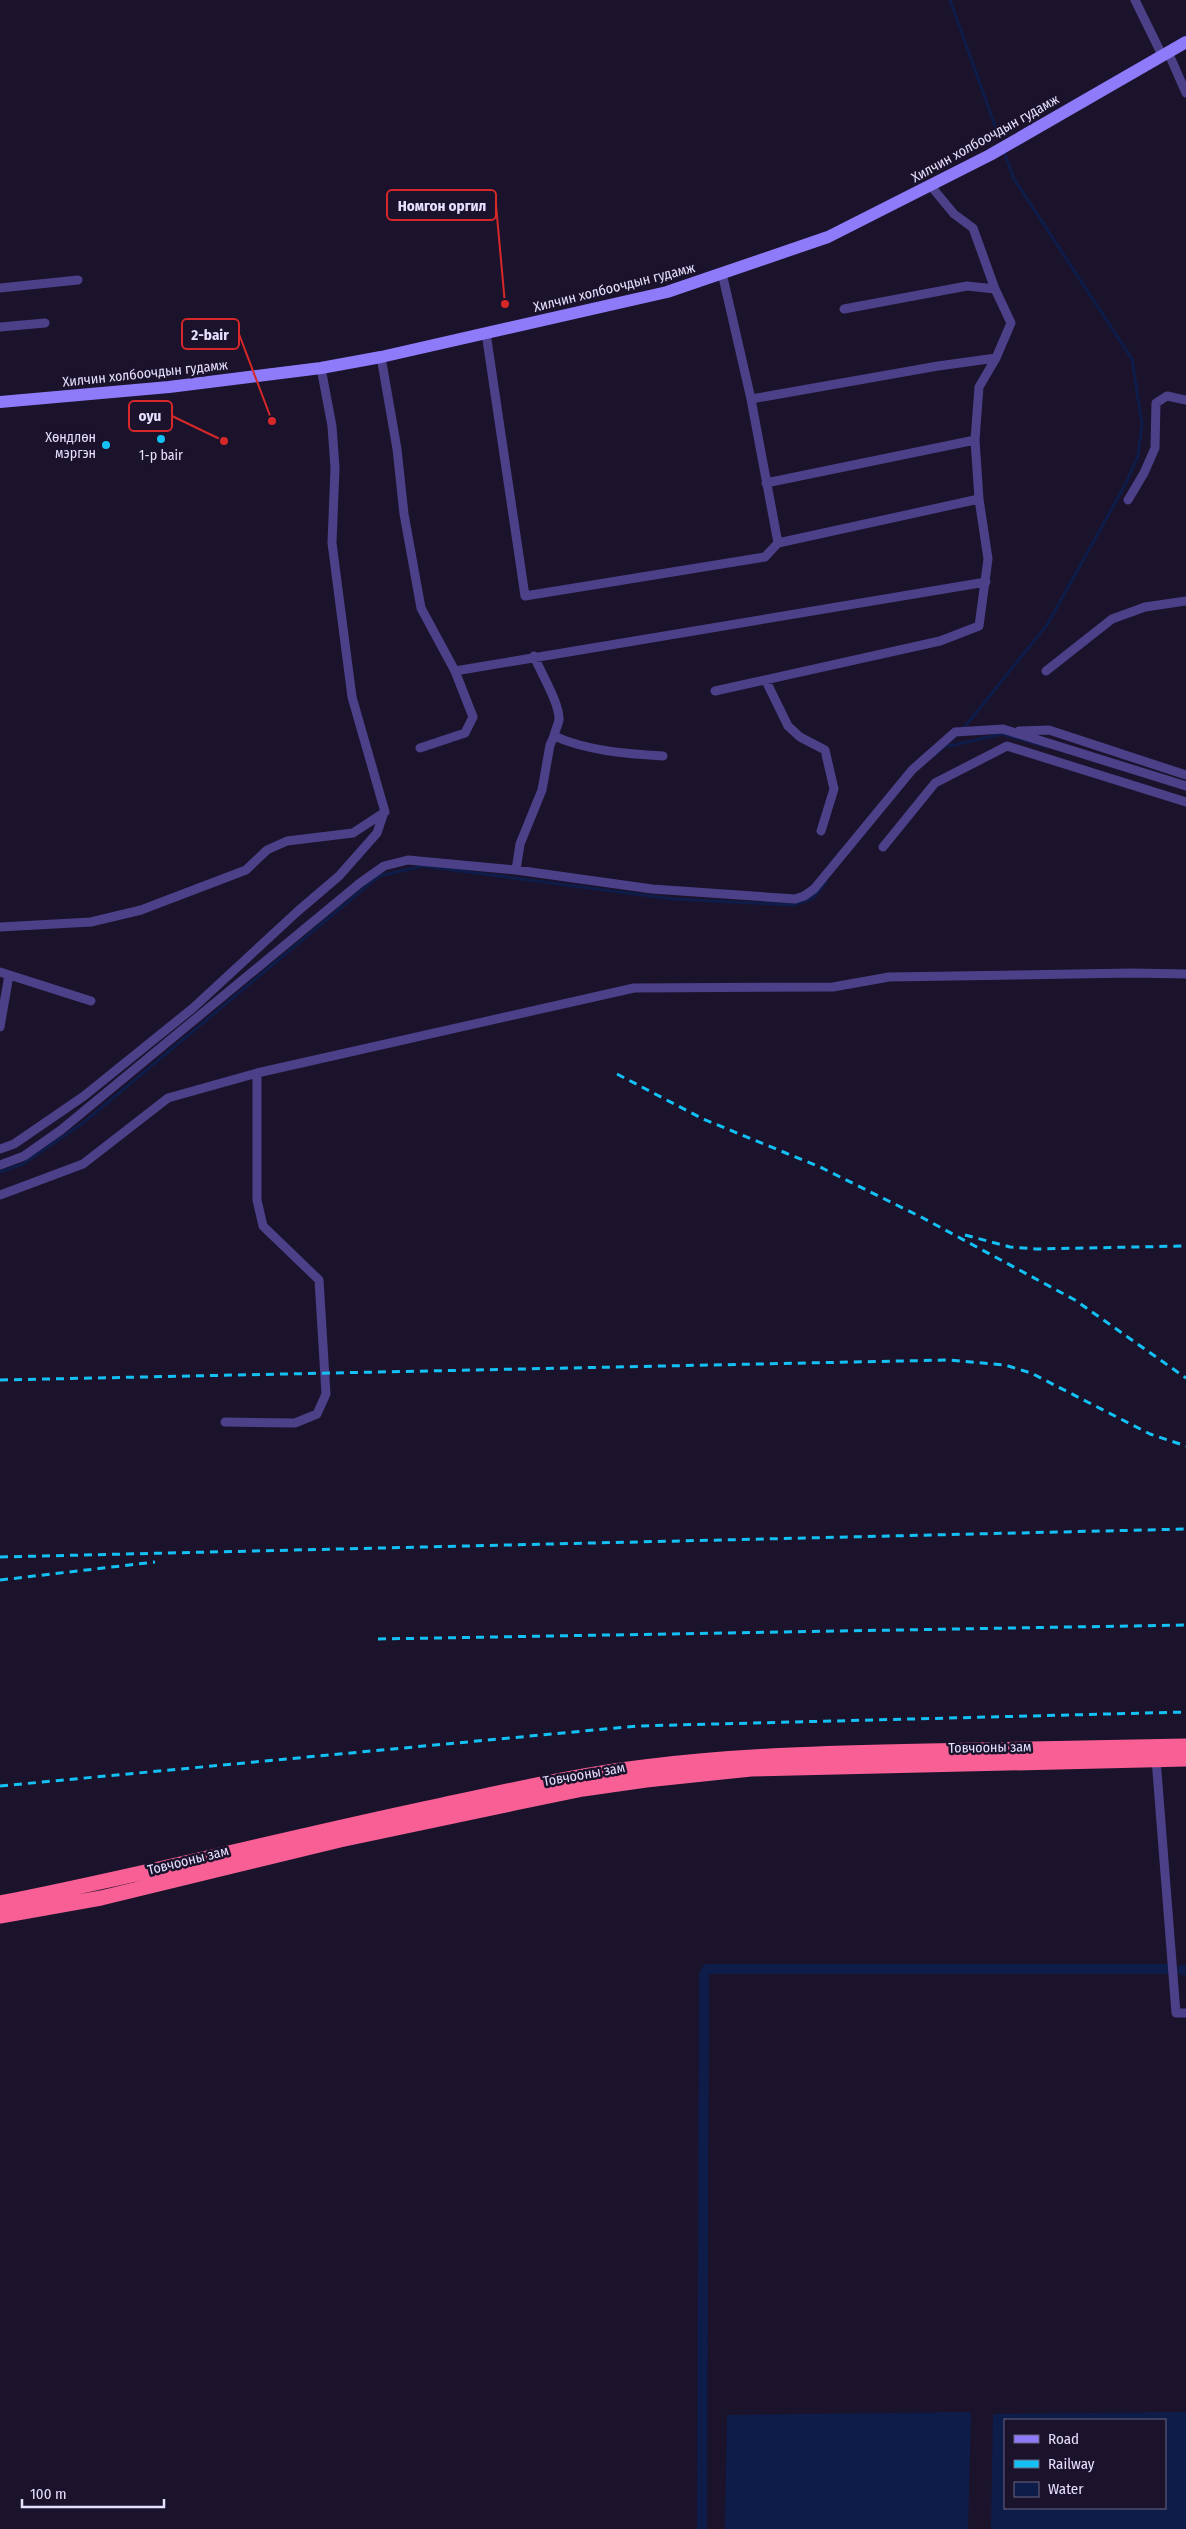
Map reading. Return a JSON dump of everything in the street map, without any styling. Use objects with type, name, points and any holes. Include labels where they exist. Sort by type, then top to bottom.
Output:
[{"type":"highway","name":"Товчооны зам","points":[[0,1902],[101,1883],[337,1827],[503,1792],[580,1776],[644,1767],[750,1756],[1186,1746]]},
{"type":"highway","name":"Товчооны зам","points":[[0,1916],[101,1898],[340,1840],[476,1811],[583,1789],[646,1780],[751,1769],[1186,1759]]},
{"type":"main road","name":"Хилчин холбоочдын гудамж","points":[[0,402],[169,387],[321,368],[381,357],[667,292],[828,237],[990,155],[1186,42]]},
{"type":"street","points":[[1135,0],[1186,93]]},
{"type":"street","points":[[715,691],[940,641],[979,626],[988,559],[979,499],[975,440],[978,387],[996,358],[1011,323],[995,289],[973,228],[954,214],[930,185]]},
{"type":"street","points":[[722,273],[751,399],[778,543]]},
{"type":"street","points":[[0,288],[78,280]]},
{"type":"street","points":[[844,309],[967,286],[995,289]]},
{"type":"street","points":[[0,327],[45,323]]},
{"type":"street","points":[[486,333],[526,596],[766,556],[778,543],[979,499]]},
{"type":"street","points":[[381,357],[398,458],[404,514],[421,608],[455,671],[473,717],[465,733],[420,748]]},
{"type":"street","points":[[751,399],[996,358]]},
{"type":"street","points":[[0,1149],[14,1144],[84,1096],[193,1008],[298,911],[339,876],[377,833],[384,812],[352,697],[332,544],[336,468],[332,426],[321,368]]},
{"type":"street","points":[[1128,500],[1144,473],[1155,448],[1156,403],[1167,396],[1186,400]]},
{"type":"street","points":[[766,483],[975,440]]},
{"type":"street","points":[[455,671],[534,656],[986,582]]},
{"type":"street","points":[[1046,671],[1112,619],[1145,607],[1186,601]]},
{"type":"street","points":[[516,870],[520,844],[542,790],[550,745],[559,720],[557,702],[546,686],[534,656]]},
{"type":"street","points":[[766,681],[788,726],[800,738],[825,750],[834,789],[821,831]]},
{"type":"street","points":[[0,1166],[24,1156],[61,1130],[360,883],[384,866],[408,860],[516,870],[652,889],[795,899],[804,896],[814,889],[912,770],[955,732],[989,729],[1013,732],[1186,786]]},
{"type":"street","points":[[1013,732],[1049,730],[1186,775]]},
{"type":"street","points":[[554,736],[569,742],[629,754],[663,756]]},
{"type":"street","points":[[883,847],[935,783],[1007,746],[1186,802]]},
{"type":"street","points":[[0,927],[91,922],[141,910],[246,870],[267,850],[287,841],[353,833],[384,812]]},
{"type":"street","points":[[0,1027],[4,973],[91,1001]]},
{"type":"street","points":[[0,1195],[84,1164],[168,1098],[257,1073],[634,988],[832,987],[889,977],[1132,973],[1186,974]]},
{"type":"street","points":[[225,1422],[295,1424],[317,1414],[326,1394],[319,1280],[263,1226],[257,1200],[257,1073]]},
{"type":"street","points":[[1156,1759],[1176,2013],[1186,2013]]},
{"type":"water","points":[[971,2412],[968,2529],[725,2529],[727,2415]]},
{"type":"water","points":[[1186,2412],[1186,2529],[991,2529],[993,2414]]},
{"type":"waterway","points":[[950,0],[998,134]]},
{"type":"waterway","points":[[963,729],[1047,625],[1125,485],[1138,456],[1142,424],[1132,359],[1014,179],[1004,152]]},
{"type":"waterway","points":[[949,746],[1002,734],[1047,747]]},
{"type":"waterway","points":[[934,756],[955,737]]},
{"type":"waterway","points":[[0,1172],[23,1164],[83,1123],[379,876],[423,866],[673,899],[794,905],[813,898],[826,882]]},
{"type":"waterway","points":[[702,2529],[704,1975],[707,1969],[1167,1969]]},
{"type":"railway","points":[[617,1074],[703,1119],[820,1167],[923,1218],[1075,1300],[1186,1378]]},
{"type":"railway","points":[[965,1235],[1010,1247],[1036,1249],[1186,1246]]},
{"type":"railway","points":[[0,1380],[948,1360],[1005,1365],[1031,1373],[1150,1434],[1186,1446]]},
{"type":"railway","points":[[0,1557],[1186,1529]]},
{"type":"railway","points":[[0,1580],[155,1562]]},
{"type":"railway","points":[[378,1639],[1186,1625]]},
{"type":"railway","points":[[0,1786],[637,1726],[1186,1712]]},
{"type":"place","name":"Номгон оргил","points":[[505,304]]},
{"type":"place","name":"2-bair","points":[[272,421]]},
{"type":"place","name":"1-p bair","points":[[161,439]]},
{"type":"place","name":"oyu","points":[[224,441]]},
{"type":"place","name":"Хөндлөн мэргэн","points":[[106,445]]}]
